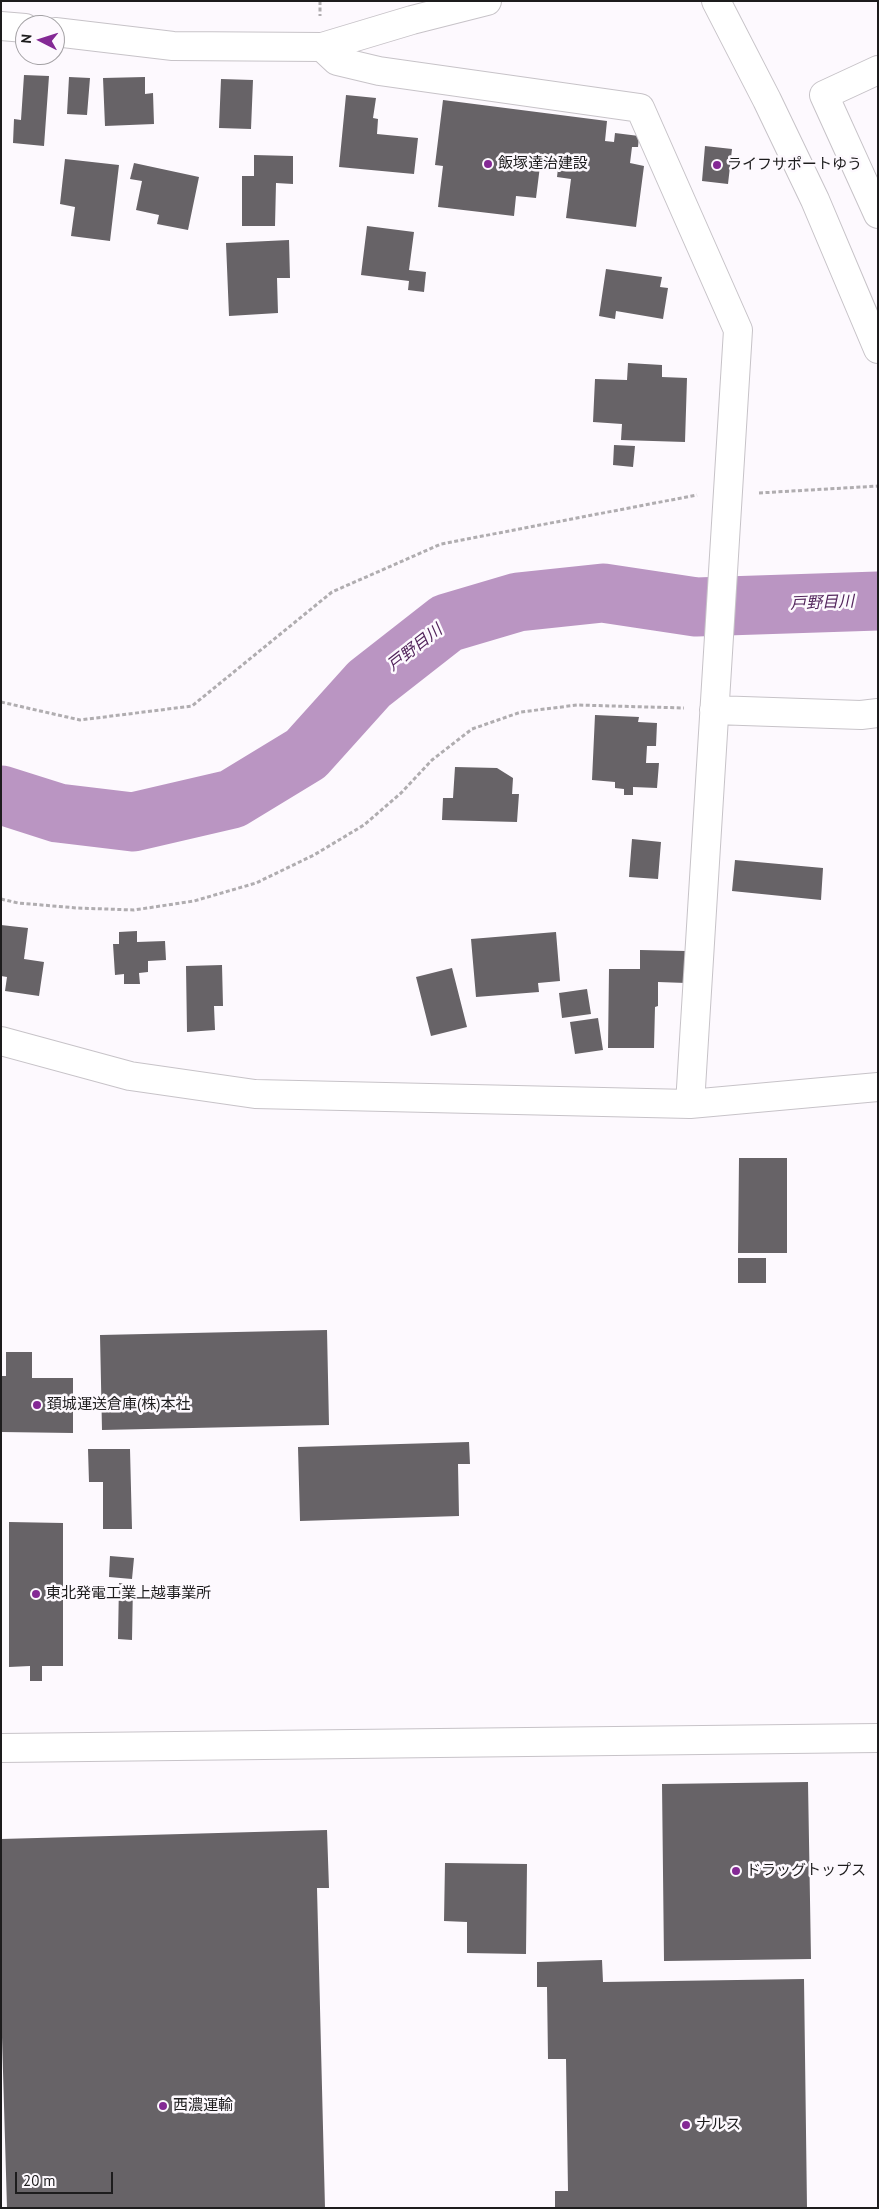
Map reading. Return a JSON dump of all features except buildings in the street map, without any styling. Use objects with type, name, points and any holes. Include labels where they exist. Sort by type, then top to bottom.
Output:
[{"type":"street","points":[[65,33],[173,46],[322,46],[487,1]]},
{"type":"street","points":[[716,1],[767,100],[815,200],[878,349]]},
{"type":"street","points":[[1,26],[15,27]]},
{"type":"street","points":[[322,46],[337,61],[379,70],[640,108],[738,330],[690,1104]]},
{"type":"street","points":[[878,70],[824,95],[878,214]]},
{"type":"street","points":[[715,703],[861,715],[878,713]]},
{"type":"street","points":[[1,1041],[130,1076],[255,1094],[690,1104],[878,1087]]},
{"type":"street","points":[[1,1748],[878,1738]]},
{"type":"path","points":[[1,702],[80,720],[192,706],[332,592],[442,544],[701,494],[878,486]]},
{"type":"path","points":[[1,899],[18,903],[77,908],[134,910],[194,902],[256,884],[314,855],[364,825],[401,793],[432,760],[472,729],[521,712],[577,705],[715,703]]},
{"type":"waterway","name":"戸野目川","points":[[1,795],[58,813],[133,822],[232,799],[306,754],[369,684],[447,623],[518,602],[603,593],[696,607],[878,601]]},
{"type":"place","name":"飯塚達治建設","points":[[488,164]]},
{"type":"place","name":"ライフサポートゆう","points":[[717,165]]},
{"type":"place","name":"頚城運送倉庫(株)本社","points":[[37,1405]]},
{"type":"place","name":"東北発電工業上越事業所","points":[[36,1594]]},
{"type":"place","name":"ドラッグトップス","points":[[736,1871]]},
{"type":"place","name":"西濃運輸","points":[[163,2106]]},
{"type":"place","name":"ナルス","points":[[686,2125]]}]
